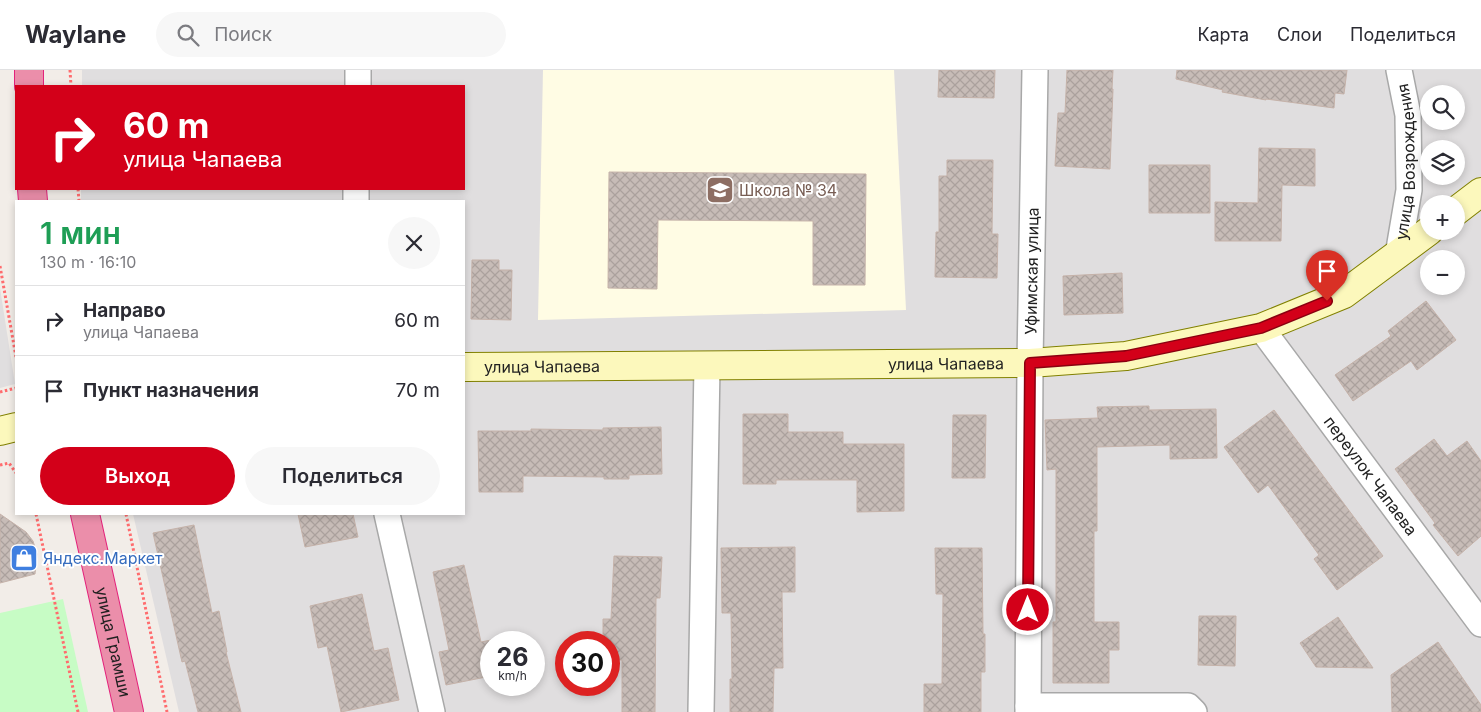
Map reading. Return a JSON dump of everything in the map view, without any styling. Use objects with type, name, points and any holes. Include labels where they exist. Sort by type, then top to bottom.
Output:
[{"type":"highway","points":[[29,70],[29,85]]},
{"type":"highway","name":"улица Грамши","points":[[86,515],[129,712]]},
{"type":"street","points":[[358,70],[358,85]]},
{"type":"street","name":"Уфимская улица","points":[[1028,709],[1030,363],[1036,70]]},
{"type":"street","name":"улица Возрождения","points":[[1398,255],[1409,190],[1408,115],[1399,70]]},
{"type":"street","points":[[1465,204],[1481,192]]},
{"type":"street","name":"улица Чапаева","points":[[465,367],[1030,363],[1126,356],[1261,328],[1344,294],[1420,238]]},
{"type":"street","name":"переулок Чапаева","points":[[1261,328],[1481,624]]},
{"type":"street","points":[[701,712],[707,366]]},
{"type":"street","points":[[0,431],[15,427]]},
{"type":"street","points":[[387,515],[432,712]]},
{"type":"street","points":[[1028,709],[1188,706],[1194,712]]},
{"type":"path","points":[[70,70],[72,85]]},
{"type":"path","points":[[0,266],[15,351]]},
{"type":"path","points":[[0,392],[15,388]]},
{"type":"path","points":[[0,465],[9,464],[15,472]]},
{"type":"path","points":[[36,515],[78,712]]},
{"type":"path","points":[[126,515],[167,712]]},
{"type":"shaded area","points":[[82,70],[1481,70],[1481,712],[179,712],[133,515],[465,515],[465,200],[81,200],[81,190],[465,190],[465,85],[82,85]]},
{"type":"shaded area","name":"Школа № 34","points":[[543,70],[894,70],[906,310],[538,320]]},
{"type":"shaded area","points":[[0,288],[15,384],[0,388]]},
{"type":"green space","points":[[63,599],[88,712],[0,712],[0,613]]},
{"type":"building","points":[[939,70],[995,70],[994,98],[938,97]]},
{"type":"building","points":[[1067,70],[1113,70],[1110,169],[1055,166],[1058,113],[1065,113]]},
{"type":"building","points":[[1177,70],[1347,70],[1344,94],[1335,93],[1334,108],[1266,100],[1222,92],[1223,90],[1176,79]]},
{"type":"building","points":[[1259,148],[1315,149],[1315,186],[1282,185],[1281,241],[1215,241],[1215,202],[1258,203]]},
{"type":"building","points":[[947,160],[993,160],[992,234],[998,234],[997,278],[935,277],[936,232],[939,232],[939,176],[947,176]]},
{"type":"building","points":[[1149,165],[1210,165],[1210,213],[1149,213]]},
{"type":"building","points":[[609,172],[866,174],[865,285],[813,285],[813,221],[658,220],[657,289],[608,288]]},
{"type":"building","points":[[472,260],[499,260],[499,270],[512,270],[511,320],[471,319]]},
{"type":"building","points":[[1122,273],[1123,313],[1064,315],[1063,276]]},
{"type":"building","points":[[1426,301],[1456,340],[1417,370],[1411,361],[1353,401],[1335,375],[1391,336],[1388,331]]},
{"type":"building","points":[[1149,406],[1149,410],[1216,409],[1217,458],[1170,459],[1170,445],[1097,447],[1097,531],[1094,531],[1094,622],[1119,622],[1119,650],[1109,650],[1109,683],[1053,683],[1053,622],[1056,622],[1056,469],[1047,470],[1045,420],[1098,418],[1097,407]]},
{"type":"building","points":[[1274,410],[1383,556],[1337,590],[1314,559],[1319,555],[1268,485],[1258,493],[1224,447]]},
{"type":"building","points":[[743,414],[788,414],[788,432],[843,432],[843,444],[904,444],[904,511],[857,512],[857,480],[776,480],[776,484],[743,484]]},
{"type":"building","points":[[953,415],[986,415],[985,478],[952,478]]},
{"type":"building","points":[[661,427],[662,474],[629,475],[629,479],[523,476],[523,492],[479,492],[478,431],[531,431],[531,429],[603,430],[603,428]]},
{"type":"building","points":[[1434,439],[1447,456],[1467,441],[1481,461],[1481,536],[1458,556],[1433,525],[1435,523],[1395,469]]},
{"type":"building","points":[[0,514],[26,532],[33,541],[37,554],[35,574],[0,583]]},
{"type":"building","points":[[298,515],[353,515],[358,537],[305,547]]},
{"type":"building","points":[[194,525],[212,613],[219,611],[226,652],[241,712],[198,712],[185,661],[182,662],[153,533]]},
{"type":"building","points":[[795,547],[795,592],[782,592],[783,668],[774,668],[773,712],[730,712],[730,679],[732,679],[731,613],[722,613],[721,548]]},
{"type":"building","points":[[935,548],[982,548],[985,672],[981,672],[981,712],[924,712],[924,684],[942,684],[943,594],[936,594]]},
{"type":"building","points":[[614,556],[662,557],[660,598],[656,598],[655,712],[622,712],[620,631],[603,631],[603,619],[611,619]]},
{"type":"building","points":[[464,565],[480,637],[480,678],[446,685],[439,652],[449,650],[433,572]]},
{"type":"building","points":[[362,594],[374,651],[388,648],[399,700],[341,712],[327,646],[318,648],[310,606]]},
{"type":"building","points":[[1199,616],[1236,616],[1235,666],[1198,665]]},
{"type":"building","points":[[1338,617],[1373,668],[1316,667],[1300,643]]},
{"type":"building","points":[[1438,642],[1481,705],[1481,712],[1392,712],[1391,675]]},
{"type":"place","name":"Школа № 34","points":[[720,190]]},
{"type":"place","name":"Яндекс.Маркет","points":[[24,558]]},
{"type":"route","points":[[1028,610],[1030,363],[1126,356],[1261,328],[1327,301]]}]
